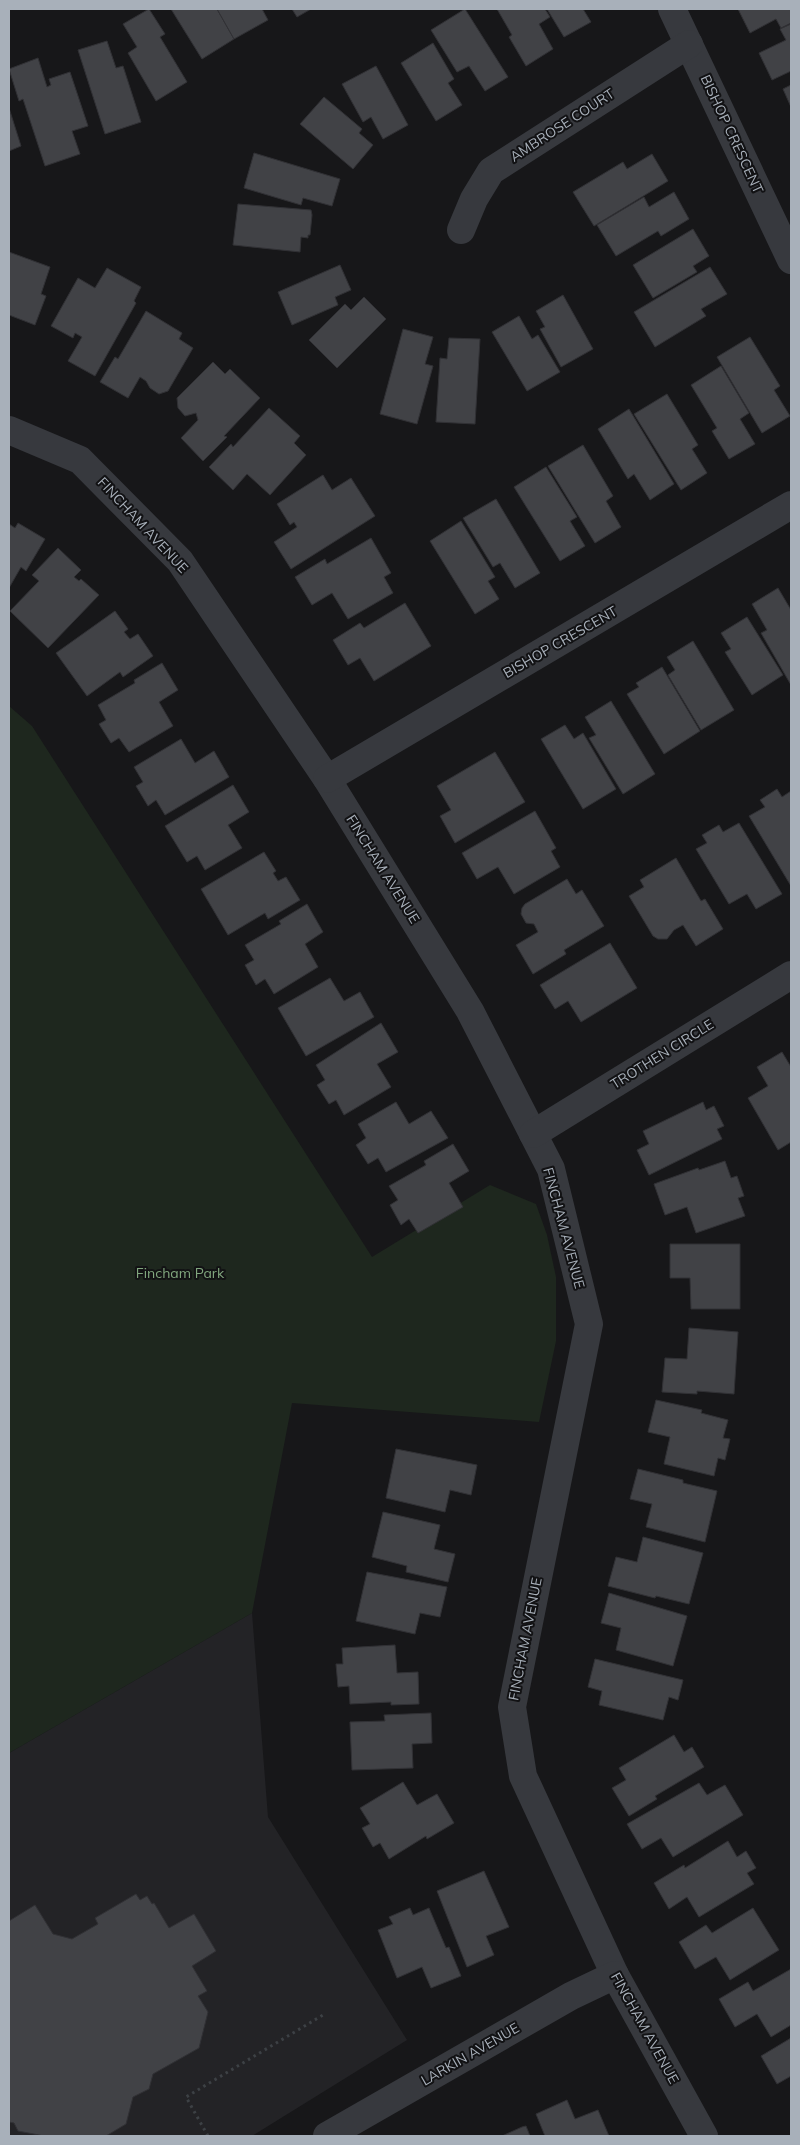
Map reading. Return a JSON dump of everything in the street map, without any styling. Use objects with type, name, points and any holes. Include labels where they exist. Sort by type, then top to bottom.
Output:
[{"type":"street","name":"BISHOP CRESCENT","points":[[672,9],[791,260]]},
{"type":"street","name":"AMBROSE COURT","points":[[461,230],[474,199],[492,171],[689,44]]},
{"type":"street","name":"FINCHAM AVENUE","points":[[9,430],[80,460],[180,561],[327,778],[470,1011],[551,1169],[589,1324],[512,1707],[523,1776],[615,1975],[704,2136]]},
{"type":"street","name":"BISHOP CRESCENT","points":[[327,778],[791,505]]},
{"type":"street","name":"TROTHEN CIRCLE","points":[[533,1134],[791,975]]},
{"type":"street","name":"LARKIN AVENUE","points":[[327,2136],[571,1996],[615,1975]]},
{"type":"path","points":[[208,2136],[186,2097],[322,2015]]},
{"type":"shaded area","points":[[252,1613],[268,1817],[407,2040],[252,2136],[9,2136],[9,1753]]},
{"type":"green space","name":"Fincham Park","points":[[9,706],[32,726],[372,1257],[490,1185],[536,1204],[547,1235],[556,1277],[556,1341],[539,1422],[292,1403],[252,1613],[9,1753]]},
{"type":"building","points":[[149,9],[165,34],[160,37],[187,82],[156,101],[128,53],[137,47],[123,24]]},
{"type":"building","points":[[171,9],[217,9],[234,39],[202,59]]},
{"type":"building","points":[[217,9],[262,9],[268,20],[234,39]]},
{"type":"building","points":[[292,9],[311,9],[297,17]]},
{"type":"building","points":[[465,9],[508,77],[485,91],[469,66],[457,72],[431,30]]},
{"type":"building","points":[[497,9],[545,9],[550,17],[539,24],[553,49],[526,66],[509,37],[512,35]]},
{"type":"building","points":[[547,9],[583,9],[591,22],[564,37]]},
{"type":"building","points":[[738,9],[791,9],[791,23],[781,28],[776,19],[750,33]]},
{"type":"building","points":[[791,24],[791,71],[772,80],[759,53],[786,40],[780,29]]},
{"type":"building","points":[[107,41],[116,68],[123,66],[141,122],[105,134],[78,50]]},
{"type":"building","points":[[433,43],[454,79],[448,83],[462,105],[436,121],[401,63]]},
{"type":"building","points":[[38,58],[47,87],[51,85],[49,79],[70,72],[88,126],[72,131],[80,154],[45,166],[23,99],[19,101],[9,69]]},
{"type":"building","points":[[376,66],[408,125],[383,139],[371,117],[363,122],[342,84]]},
{"type":"building","points":[[791,85],[791,107],[783,89]]},
{"type":"building","points":[[324,97],[362,129],[359,133],[373,145],[353,169],[300,124]]},
{"type":"building","points":[[9,108],[21,146],[9,151]]},
{"type":"building","points":[[254,153],[340,179],[332,206],[303,198],[301,205],[244,188]]},
{"type":"building","points":[[652,154],[668,181],[594,226],[573,192],[623,162],[627,169]]},
{"type":"building","points":[[674,192],[689,219],[661,236],[658,231],[616,256],[597,225],[644,197],[649,207]]},
{"type":"building","points":[[238,204],[311,210],[310,235],[308,235],[308,238],[301,237],[300,252],[233,245]]},
{"type":"building","points":[[693,229],[709,256],[693,266],[697,272],[653,298],[633,265]]},
{"type":"building","points":[[9,252],[50,267],[41,294],[46,296],[35,325],[9,315]]},
{"type":"building","points":[[340,265],[351,290],[335,297],[338,305],[292,325],[278,292]]},
{"type":"building","points":[[710,267],[727,294],[701,309],[706,316],[655,347],[634,312]]},
{"type":"building","points":[[107,268],[141,287],[134,301],[136,303],[95,376],[68,361],[82,337],[75,333],[73,338],[51,326],[78,278],[95,288]]},
{"type":"building","points":[[563,295],[593,349],[561,367],[540,329],[545,327],[536,311]]},
{"type":"building","points":[[364,297],[386,319],[337,368],[309,340],[345,304],[351,310]]},
{"type":"building","points":[[146,311],[182,333],[179,339],[193,348],[168,391],[159,394],[150,388],[146,381],[140,377],[128,398],[100,382],[115,357],[118,359]]},
{"type":"building","points":[[519,316],[532,339],[538,335],[560,372],[527,391],[492,332]]},
{"type":"building","points":[[403,329],[433,337],[425,364],[433,366],[417,424],[380,414]]},
{"type":"building","points":[[750,337],[780,386],[774,390],[790,416],[762,433],[717,357]]},
{"type":"building","points":[[449,338],[480,339],[475,424],[436,422],[440,358],[447,359]]},
{"type":"building","points":[[213,362],[225,374],[230,369],[260,398],[224,436],[227,437],[203,461],[181,438],[198,420],[196,413],[185,416],[178,408],[177,398]]},
{"type":"building","points":[[721,366],[749,413],[740,419],[755,444],[729,459],[712,431],[717,428],[691,385]]},
{"type":"building","points":[[667,394],[698,445],[692,449],[707,473],[681,490],[634,414]]},
{"type":"building","points":[[269,408],[300,436],[294,443],[306,455],[270,495],[247,474],[233,490],[209,467],[231,444],[233,447]]},
{"type":"building","points":[[629,409],[674,484],[650,500],[634,474],[628,479],[598,429]]},
{"type":"building","points":[[583,445],[613,496],[606,501],[621,527],[595,543],[548,466]]},
{"type":"building","points":[[546,467],[577,517],[570,521],[585,546],[560,561],[514,487]]},
{"type":"building","points":[[323,475],[332,490],[351,478],[375,516],[291,569],[274,542],[297,527],[294,522],[290,525],[277,504]]},
{"type":"building","points":[[496,499],[540,573],[515,588],[500,563],[493,567],[463,518]]},
{"type":"building","points":[[461,521],[495,577],[488,581],[499,599],[475,614],[430,541]]},
{"type":"building","points":[[18,523],[45,539],[26,571],[21,567],[9,588],[9,524],[15,528]]},
{"type":"building","points":[[371,538],[391,573],[384,577],[393,593],[348,619],[332,593],[312,605],[295,577],[325,559],[327,564]]},
{"type":"building","points":[[58,548],[81,570],[74,577],[79,581],[81,579],[99,595],[48,648],[10,611],[39,581],[32,575]]},
{"type":"building","points":[[778,588],[791,610],[791,685],[761,633],[767,630],[752,604]]},
{"type":"building","points":[[405,603],[431,646],[374,681],[360,658],[348,665],[333,640],[360,623],[364,628]]},
{"type":"building","points":[[115,611],[128,629],[124,632],[130,639],[138,634],[153,656],[123,677],[120,672],[87,696],[56,653]]},
{"type":"building","points":[[747,617],[783,675],[752,695],[725,652],[731,649],[721,633]]},
{"type":"building","points":[[693,641],[734,710],[701,730],[668,675],[675,670],[667,657]]},
{"type":"building","points":[[162,663],[178,690],[159,702],[173,726],[129,752],[119,738],[111,743],[99,724],[106,720],[98,705],[135,683],[134,680]]},
{"type":"building","points":[[662,667],[700,731],[664,754],[627,694],[639,687],[636,683]]},
{"type":"building","points":[[611,701],[655,774],[623,794],[589,738],[596,735],[585,717]]},
{"type":"building","points":[[565,725],[574,739],[583,733],[616,789],[583,809],[541,739]]},
{"type":"building","points":[[181,739],[195,763],[214,751],[229,777],[165,815],[156,800],[148,806],[136,786],[143,782],[134,767]]},
{"type":"building","points":[[495,752],[525,802],[455,843],[440,816],[451,810],[437,786]]},
{"type":"building","points":[[233,785],[249,812],[228,825],[242,848],[205,870],[197,856],[187,862],[165,826]]},
{"type":"building","points":[[777,789],[782,797],[791,791],[791,886],[749,816],[765,807],[760,800]]},
{"type":"building","points":[[535,811],[556,848],[551,851],[560,867],[514,894],[498,867],[477,879],[462,853]]},
{"type":"building","points":[[739,823],[782,894],[756,909],[747,894],[729,904],[696,849],[707,843],[702,835],[719,825],[723,832]]},
{"type":"building","points":[[264,852],[276,871],[273,873],[278,881],[286,877],[300,900],[268,919],[265,913],[228,935],[201,889]]},
{"type":"building","points":[[676,858],[701,901],[705,899],[723,929],[696,946],[683,925],[674,930],[667,939],[658,939],[653,936],[629,896],[644,887],[640,880]]},
{"type":"building","points":[[567,879],[576,894],[582,890],[604,926],[564,950],[566,954],[533,974],[516,945],[538,932],[534,924],[526,923],[521,914],[522,908],[525,904]]},
{"type":"building","points":[[307,904],[323,932],[305,944],[318,967],[274,994],[265,979],[256,985],[245,965],[254,960],[245,945],[281,924],[279,921]]},
{"type":"building","points":[[610,943],[637,988],[581,1022],[568,1001],[555,1009],[540,985]]},
{"type":"building","points":[[330,978],[344,1001],[360,992],[374,1017],[306,1056],[278,1008]]},
{"type":"building","points":[[381,1023],[398,1052],[377,1064],[391,1087],[344,1115],[336,1100],[329,1104],[317,1085],[325,1080],[316,1065]]},
{"type":"building","points":[[782,1052],[791,1067],[791,1142],[778,1150],[748,1098],[768,1086],[757,1067]]},
{"type":"building","points":[[396,1102],[409,1124],[431,1111],[448,1138],[386,1172],[378,1158],[368,1164],[356,1145],[366,1138],[358,1124]]},
{"type":"building","points":[[703,1102],[706,1110],[714,1106],[724,1126],[717,1129],[722,1139],[649,1175],[637,1150],[649,1144],[643,1131]]},
{"type":"building","points":[[453,1144],[469,1171],[449,1183],[463,1207],[418,1233],[409,1219],[401,1225],[390,1205],[398,1200],[389,1186],[426,1165],[424,1161]]},
{"type":"building","points":[[725,1161],[731,1178],[737,1176],[744,1196],[738,1198],[745,1216],[696,1233],[687,1207],[665,1215],[654,1184],[698,1168],[699,1170]]},
{"type":"building","points":[[670,1244],[740,1244],[740,1309],[691,1309],[690,1278],[670,1278]]},
{"type":"building","points":[[689,1328],[738,1332],[734,1394],[697,1391],[697,1394],[662,1392],[665,1358],[687,1359]]},
{"type":"building","points":[[656,1400],[702,1410],[701,1413],[728,1420],[723,1438],[730,1439],[725,1460],[718,1458],[714,1476],[664,1464],[670,1437],[648,1432]]},
{"type":"building","points":[[396,1449],[477,1465],[471,1495],[450,1490],[445,1512],[386,1498]]},
{"type":"building","points":[[638,1469],[717,1491],[705,1542],[646,1527],[652,1504],[630,1499]]},
{"type":"building","points":[[383,1512],[440,1525],[434,1549],[455,1554],[448,1582],[406,1572],[407,1566],[372,1557]]},
{"type":"building","points":[[643,1537],[703,1553],[689,1604],[656,1596],[655,1598],[608,1586],[616,1557],[637,1562]]},
{"type":"building","points":[[367,1572],[447,1587],[440,1617],[420,1613],[415,1634],[356,1621]]},
{"type":"building","points":[[609,1593],[687,1616],[673,1666],[616,1650],[621,1628],[601,1623]]},
{"type":"building","points":[[395,1645],[397,1673],[418,1672],[419,1704],[391,1705],[391,1702],[350,1704],[349,1686],[338,1687],[336,1664],[343,1664],[342,1648]]},
{"type":"building","points":[[595,1659],[683,1680],[678,1700],[669,1697],[663,1720],[599,1705],[602,1691],[588,1687]]},
{"type":"building","points":[[431,1713],[432,1743],[412,1744],[413,1768],[352,1770],[350,1722],[385,1721],[384,1715]]},
{"type":"building","points":[[674,1735],[684,1752],[692,1747],[704,1767],[655,1796],[657,1799],[629,1816],[612,1788],[626,1780],[619,1768]]},
{"type":"building","points":[[403,1782],[417,1805],[437,1794],[454,1823],[427,1839],[426,1836],[389,1859],[380,1843],[373,1847],[362,1828],[370,1824],[360,1808]]},
{"type":"building","points":[[699,1783],[707,1795],[725,1785],[743,1815],[673,1857],[661,1838],[642,1849],[627,1824]]},
{"type":"building","points":[[728,1841],[737,1857],[746,1851],[756,1868],[747,1873],[754,1884],[699,1917],[687,1897],[669,1909],[654,1883],[684,1865],[685,1868]]},
{"type":"building","points":[[484,1871],[509,1927],[486,1936],[494,1955],[467,1967],[437,1891]]},
{"type":"building","points":[[136,1894],[140,1900],[147,1896],[152,1904],[154,1903],[169,1928],[194,1914],[216,1951],[192,1966],[207,1991],[198,1996],[208,2012],[199,2048],[153,2074],[149,2089],[133,2097],[126,2124],[106,2136],[44,2136],[18,2131],[14,2123],[9,2122],[9,1921],[35,1905],[53,1934],[72,1939],[98,1924],[95,1918]]},
{"type":"building","points":[[410,1908],[413,1915],[429,1908],[446,1948],[449,1947],[461,1976],[431,1988],[422,1967],[397,1978],[378,1930],[393,1924],[389,1917]]},
{"type":"building","points":[[753,1908],[779,1950],[730,1980],[716,1957],[695,1969],[679,1942],[706,1925],[712,1933]]},
{"type":"building","points":[[791,1969],[791,2025],[771,2037],[757,2014],[735,2027],[719,1999],[748,1982],[753,1991]]},
{"type":"building","points":[[791,2038],[791,2076],[777,2084],[761,2056]]},
{"type":"building","points":[[567,2100],[575,2119],[598,2110],[609,2136],[545,2136],[536,2114]]},
{"type":"building","points":[[526,2126],[530,2136],[502,2136],[522,2127]]}]
